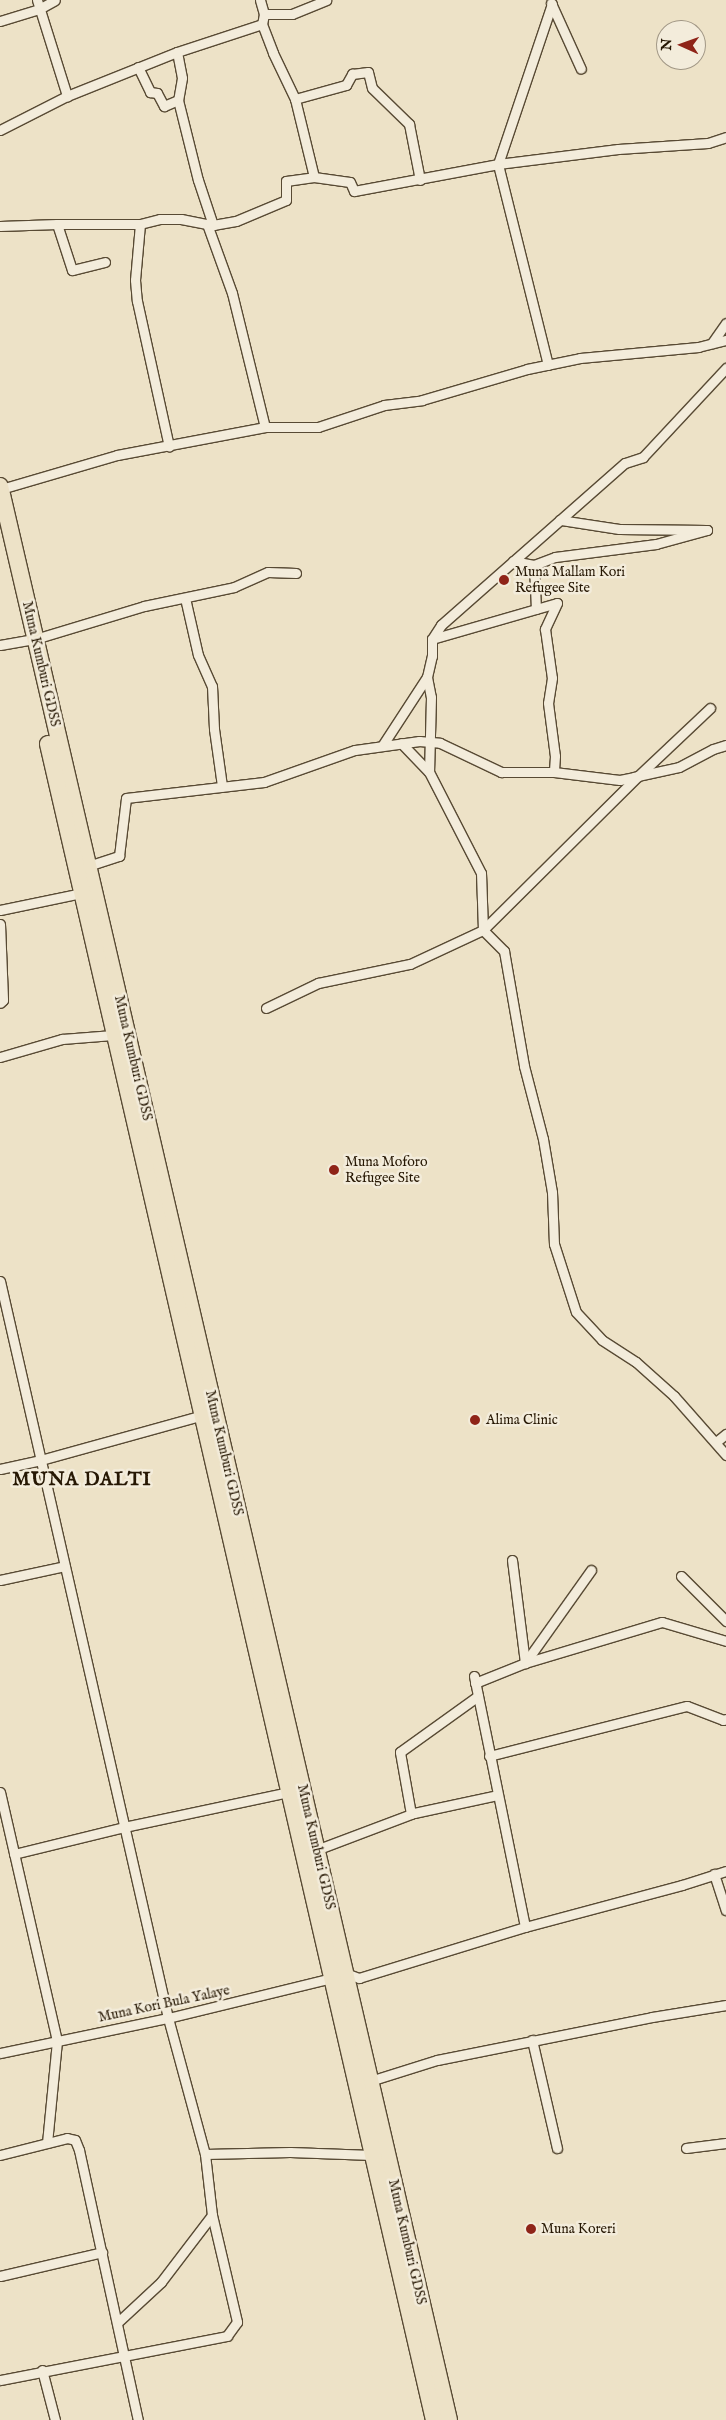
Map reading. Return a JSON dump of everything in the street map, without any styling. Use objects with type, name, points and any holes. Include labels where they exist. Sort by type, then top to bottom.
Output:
[{"type":"highway","name":"Muna Kumburi GDSS","points":[[0,487],[82,893],[289,1792],[339,1976],[370,2080],[449,2420]]},
{"type":"highway","name":"Muna Kumburi GDSS","points":[[0,534],[30,640],[88,866],[316,1850],[372,2155],[434,2420]]},
{"type":"street","points":[[0,21],[38,4],[55,0]]},
{"type":"street","points":[[260,0],[264,14],[262,24],[273,53],[295,99],[314,177]]},
{"type":"street","points":[[264,14],[292,14],[326,0]]},
{"type":"street","points":[[551,2],[581,69]]},
{"type":"street","points":[[548,365],[498,164],[551,2]]},
{"type":"street","points":[[38,4],[57,58],[66,96]]},
{"type":"street","points":[[0,130],[66,96],[177,52],[262,24]]},
{"type":"street","points":[[177,52],[182,78],[178,100],[210,224],[232,293],[265,428]]},
{"type":"street","points":[[138,67],[150,92],[157,93],[164,106],[178,100]]},
{"type":"street","points":[[295,99],[346,85],[352,74],[368,72],[372,88],[409,124],[420,180]]},
{"type":"street","points":[[0,226],[140,224],[160,219],[181,219],[210,224],[236,221],[286,200],[286,181],[314,177],[350,182],[354,191],[498,164],[618,150],[708,143],[726,137]]},
{"type":"street","points":[[57,224],[72,270],[105,262]]},
{"type":"street","points":[[140,224],[135,280],[169,447]]},
{"type":"street","points":[[712,343],[726,323]]},
{"type":"street","points":[[0,487],[117,456],[265,428],[318,427],[384,405],[422,400],[580,358],[698,347],[726,340]]},
{"type":"street","points":[[382,746],[427,677],[432,656],[432,639],[441,624],[625,463],[643,457],[726,368]]},
{"type":"street","points":[[513,561],[534,565],[555,557],[656,544],[707,530],[619,529],[560,520]]},
{"type":"street","points":[[534,565],[536,609]]},
{"type":"street","points":[[0,645],[30,640],[144,606],[234,587],[268,572],[296,573]]},
{"type":"street","points":[[185,598],[198,655],[212,686],[214,729],[222,786]]},
{"type":"street","points":[[432,639],[557,603],[545,629],[552,678],[548,703],[555,756],[554,772]]},
{"type":"street","points":[[427,677],[431,697],[428,772]]},
{"type":"street","points":[[266,1008],[318,983],[410,964],[483,930],[638,776],[710,708]]},
{"type":"street","points":[[88,866],[119,856],[126,798],[264,782],[355,750],[420,741],[440,743],[501,772],[554,772],[620,780],[679,767],[713,749],[726,745]]},
{"type":"street","points":[[401,743],[428,772],[481,873],[483,930],[504,952],[524,1066],[543,1138],[552,1192],[554,1244],[576,1312],[602,1340],[636,1362],[674,1396],[726,1455]]},
{"type":"street","points":[[0,910],[82,893]]},
{"type":"street","points":[[0,924],[3,1000],[0,1003]]},
{"type":"street","points":[[0,1057],[62,1039],[114,1035]]},
{"type":"street","points":[[0,1281],[168,2018],[205,2154],[212,2215],[237,2322],[227,2336],[125,2354],[88,2364],[42,2370],[0,2380]]},
{"type":"street","points":[[0,1469],[41,1460],[203,1415]]},
{"type":"street","points":[[716,1442],[726,1434]]},
{"type":"street","points":[[512,1560],[525,1663]]},
{"type":"street","points":[[0,1580],[65,1566]]},
{"type":"street","points":[[525,1663],[591,1570]]},
{"type":"street","points":[[681,1576],[726,1621]]},
{"type":"street","points":[[525,1926],[474,1680],[662,1622],[726,1640]]},
{"type":"street","points":[[411,1814],[400,1752],[478,1696]]},
{"type":"street","points":[[489,1756],[687,1706],[723,1720],[726,1719]]},
{"type":"street","points":[[0,1792],[57,2041],[47,2143]]},
{"type":"street","points":[[14,1854],[124,1827],[289,1792]]},
{"type":"street","points":[[316,1850],[411,1814],[497,1796]]},
{"type":"street","name":"Muna Kori Bula Yalaye","points":[[0,2053],[168,2018],[339,1976],[359,1978],[525,1926],[682,1885],[726,1871]]},
{"type":"street","points":[[714,1874],[726,1910]]},
{"type":"street","points":[[370,2080],[437,2060],[532,2040],[726,2005]]},
{"type":"street","points":[[532,2040],[557,2148]]},
{"type":"street","points":[[0,2155],[67,2138],[75,2140],[79,2150],[118,2322],[137,2419]]},
{"type":"street","points":[[686,2148],[726,2143]]},
{"type":"street","points":[[205,2154],[290,2152],[372,2155]]},
{"type":"street","points":[[118,2322],[162,2282],[212,2215]]},
{"type":"street","points":[[0,2276],[102,2252]]},
{"type":"street","points":[[42,2370],[55,2420]]},
{"type":"place","name":"Muna Mallam Kori Refugee Site","points":[[504,580]]},
{"type":"place","name":"Muna Moforo Refugee Site","points":[[334,1170]]},
{"type":"place","name":"Alima Clinic","points":[[475,1420]]},
{"type":"place","name":"Muna Koreri","points":[[531,2229]]},
{"type":"district","name":"MUNA DALTI","points":[[82,1481]]}]
